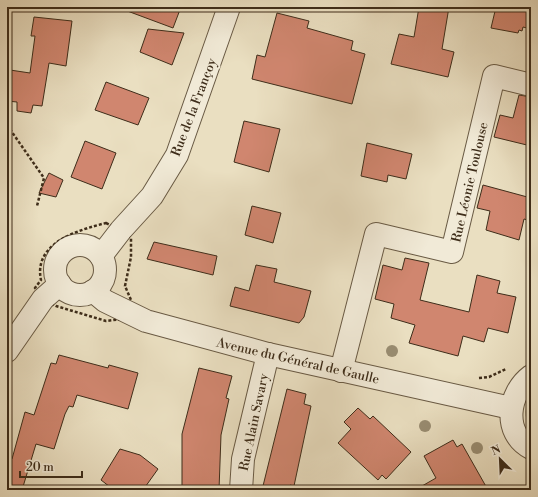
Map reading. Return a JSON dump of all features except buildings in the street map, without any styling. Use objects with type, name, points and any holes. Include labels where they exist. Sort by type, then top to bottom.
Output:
[{"type":"street","name":"Rue de la Françoy","points":[[101,256],[121,230],[152,196],[177,155],[229,7]]},
{"type":"street","name":"Rue Léonie Toulouse","points":[[341,371],[376,234],[452,252],[494,76],[531,85]]},
{"type":"street","points":[[77,246],[85,246],[101,256],[104,262],[105,273],[102,283],[93,291],[83,295],[78,295],[69,293],[60,284],[56,267],[59,258],[67,250],[77,246]]},
{"type":"street","points":[[7,350],[43,299],[60,284]]},
{"type":"street","name":"Avenue du Général de Gaulle","points":[[93,291],[105,301],[146,322],[268,354],[511,408]]},
{"type":"street","name":"Rue Alain Savary","points":[[241,490],[243,459],[268,354]]},
{"type":"street","points":[[531,376],[523,382],[515,394],[511,408],[512,423],[518,436],[531,448]]},
{"type":"path","points":[[7,125],[44,178],[37,206]]},
{"type":"green space","points":[[531,395],[531,428],[527,420],[526,412],[527,403]]}]
